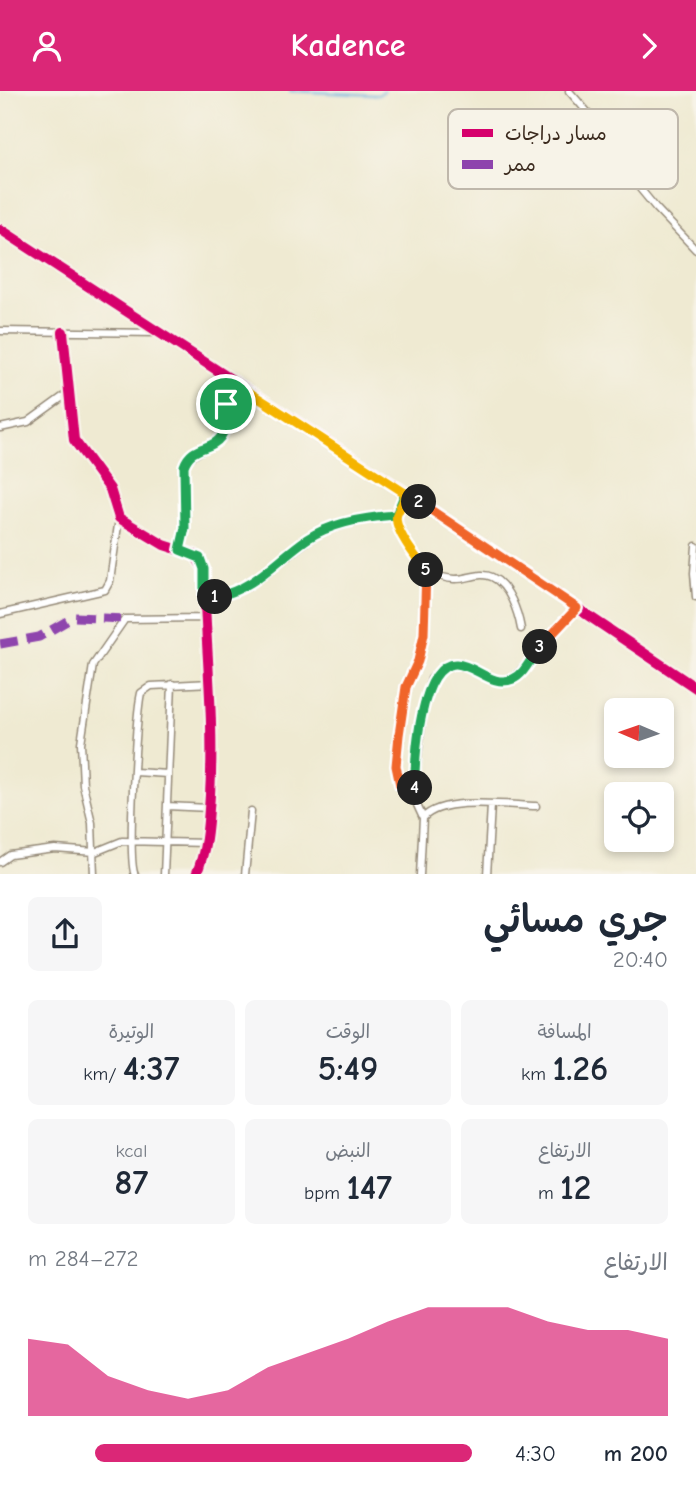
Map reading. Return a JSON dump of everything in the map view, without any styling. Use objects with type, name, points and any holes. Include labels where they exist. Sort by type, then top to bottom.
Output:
[{"type":"street","points":[[569,91],[585,109]]},
{"type":"street","points":[[640,189],[696,250]]},
{"type":"street","points":[[0,229],[405,493],[696,688]]},
{"type":"street","points":[[0,331],[160,333]]},
{"type":"street","points":[[0,614],[105,590],[111,574],[119,518],[110,488],[74,440],[63,332]]},
{"type":"street","points":[[180,550],[185,528],[185,461],[223,437],[227,395],[233,382]]},
{"type":"street","points":[[0,428],[28,422],[68,393]]},
{"type":"street","points":[[405,493],[396,515],[406,543],[427,570],[452,579],[493,577],[505,590],[521,629]]},
{"type":"street","points":[[204,600],[250,586],[319,532],[366,518],[396,515]]},
{"type":"street","points":[[119,518],[164,545],[200,558],[204,569],[211,683],[209,808],[206,843],[196,874]]},
{"type":"street","points":[[696,546],[696,597]]},
{"type":"street","points":[[415,794],[400,785],[396,766],[406,687],[418,661],[424,634],[427,570]]},
{"type":"street","points":[[420,874],[423,818],[415,794],[423,712],[431,679],[445,666],[458,664],[498,681],[513,679],[577,608]]},
{"type":"street","points":[[94,874],[92,823],[82,777],[80,743],[93,665],[125,619],[205,618]]},
{"type":"street","points":[[135,874],[131,867],[141,693],[151,686],[211,683]]},
{"type":"street","points":[[164,874],[172,684]]},
{"type":"street","points":[[135,772],[168,774]]},
{"type":"street","points":[[486,874],[491,805]]},
{"type":"street","points":[[167,806],[209,808]]},
{"type":"street","points":[[423,818],[432,809],[447,806],[536,806]]},
{"type":"street","points":[[245,874],[251,811]]},
{"type":"street","points":[[0,862],[10,855],[55,849],[95,852],[112,844],[132,840],[206,843]]},
{"type":"waterway","points":[[290,91],[378,95],[384,91]]},
{"type":"marked path","points":[[0,644],[39,637],[74,617],[125,619]]},
{"type":"cycle path","points":[[0,229],[406,493],[696,688]]},
{"type":"cycle path","points":[[63,332],[74,440],[110,489],[119,518],[164,545],[195,555],[204,569],[211,767],[206,836],[196,874]]},
{"type":"route","points":[[226,404],[226,429],[223,437],[219,442],[188,457],[184,466],[185,528],[180,550],[200,558],[204,569],[204,600],[250,586],[306,539],[319,532],[373,516],[396,515],[404,503],[405,493],[577,608],[532,656],[521,674],[513,679],[498,681],[458,664],[445,666],[437,672],[431,679],[423,712],[415,794],[400,785],[396,766],[406,687],[418,661],[424,634],[427,570],[416,559],[398,525],[396,515],[400,511],[404,503],[405,493],[233,382],[226,404]]}]
